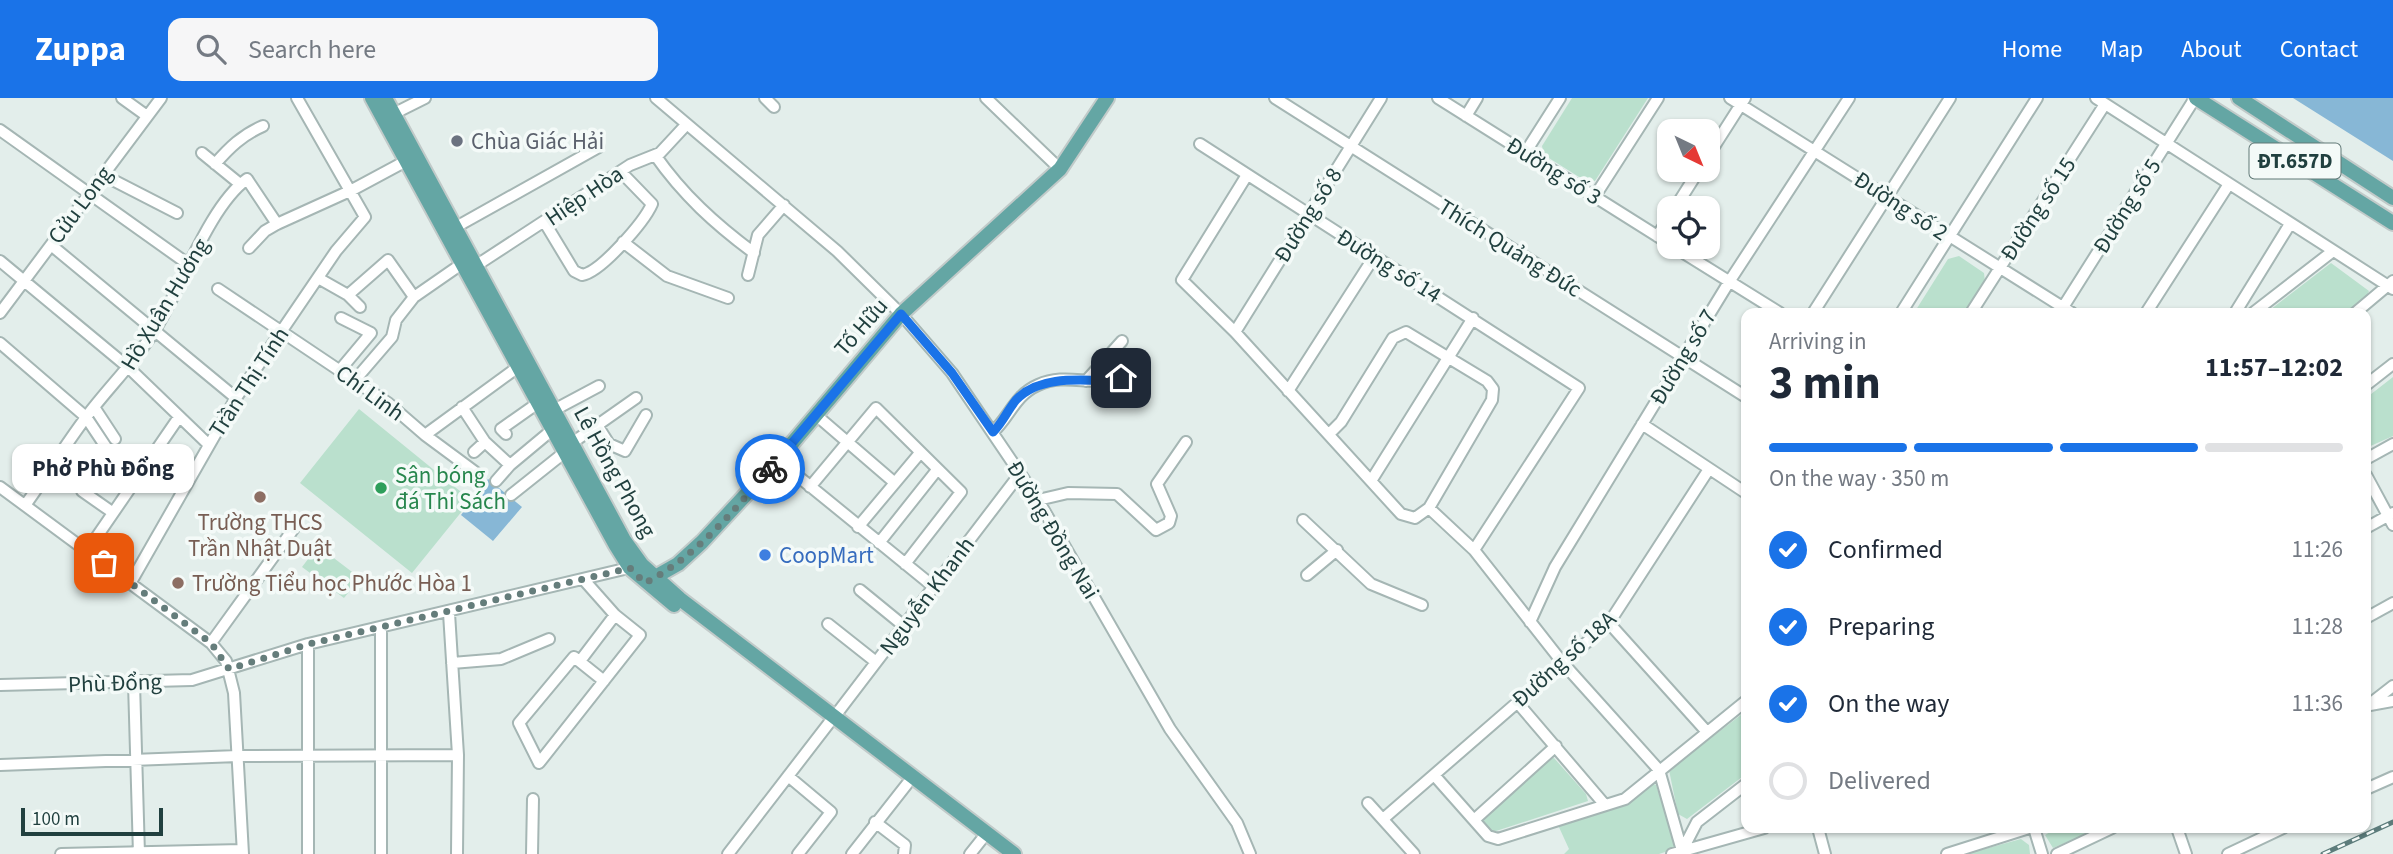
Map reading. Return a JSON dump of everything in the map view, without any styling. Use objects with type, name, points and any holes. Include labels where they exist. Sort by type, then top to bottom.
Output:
[{"type":"main road","name":"Lê Hồng Phong","points":[[372,98],[393,120]]},
{"type":"main road","name":"Lê Hồng Phong","points":[[385,98],[411,158],[554,410],[568,448]]},
{"type":"main road","name":"Tố Hữu","points":[[650,580],[678,564],[702,542],[778,460],[901,314],[1060,169],[1107,98]]},
{"type":"main road","name":"ĐT.657D","points":[[2196,98],[2393,223]]},
{"type":"main road","name":"ĐT.657D","points":[[2239,98],[2393,198]]},
{"type":"main road","name":"Lê Hồng Phong","points":[[411,158],[456,227],[470,264],[518,367],[552,430],[568,448],[624,540],[636,566],[650,580],[984,836],[1001,854]]},
{"type":"main road","name":"Lê Hồng Phong","points":[[832,720],[907,783],[1014,854]]},
{"type":"street","points":[[122,98],[148,116]]},
{"type":"street","name":"Cửu Long","points":[[0,313],[161,98]]},
{"type":"street","points":[[297,98],[352,190]]},
{"type":"street","points":[[393,120],[425,98]]},
{"type":"street","name":"Đường Đồng Nai","points":[[656,98],[837,251],[901,314],[952,373],[1038,500],[1170,729],[1237,823],[1250,854]]},
{"type":"street","points":[[765,98],[775,107]]},
{"type":"street","points":[[986,98],[1060,169]]},
{"type":"street","name":"Thích Quảng Đức","points":[[1275,98],[1741,394]]},
{"type":"street","name":"Đường số 8","points":[[1235,332],[1381,98]]},
{"type":"street","name":"Đường số 3","points":[[1438,98],[1657,236]]},
{"type":"street","points":[[1466,116],[1477,98]]},
{"type":"street","points":[[1525,153],[1560,98]]},
{"type":"street","points":[[1595,197],[1658,98]]},
{"type":"street","name":"Đường số 2","points":[[1730,98],[1743,102],[2060,308]]},
{"type":"street","name":"Đường số 7","points":[[1530,622],[1555,567],[1642,424],[1729,282],[1849,98]]},
{"type":"street","points":[[1816,308],[1950,98]]},
{"type":"street","points":[[1904,308],[2037,98]]},
{"type":"street","name":"Đường số 5","points":[[2067,308],[2196,98]]},
{"type":"street","points":[[2100,101],[2290,224],[2392,285],[2362,308]]},
{"type":"street","name":"Đường số 15","points":[[1974,308],[2100,101]]},
{"type":"street","points":[[1720,137],[1743,102]]},
{"type":"street","name":"Hiệp Hòa","points":[[414,297],[545,222],[621,172],[655,155],[687,125]]},
{"type":"street","points":[[215,164],[239,139],[262,126]]},
{"type":"street","points":[[0,130],[188,264]]},
{"type":"street","name":"Đường số 14","points":[[1200,144],[1579,388],[1474,550]]},
{"type":"street","points":[[456,227],[599,147]]},
{"type":"street","points":[[202,153],[240,184],[247,179],[277,224]]},
{"type":"street","points":[[655,155],[687,197],[713,222],[754,253]]},
{"type":"street","name":"Hồ Xuân Hương","points":[[249,248],[265,231],[277,224],[352,190],[411,158]]},
{"type":"street","points":[[545,222],[571,266],[582,275],[591,273],[623,242],[652,204],[621,172]]},
{"type":"street","points":[[103,175],[177,213]]},
{"type":"street","points":[[1247,175],[1182,281],[1235,332],[1288,391],[1371,481],[1408,517],[1415,518],[1429,508],[1494,395],[1487,381],[1406,332],[1396,335],[1341,422],[1329,435]]},
{"type":"street","name":"Hồ Xuân Hương","points":[[26,504],[90,412],[129,368],[155,331],[188,264],[240,184]]},
{"type":"street","points":[[2149,308],[2229,184]]},
{"type":"street","name":"Trần Thị Tính","points":[[131,582],[236,398],[341,244],[364,221],[365,213],[352,190]]},
{"type":"street","points":[[748,275],[758,235],[784,205]]},
{"type":"street","points":[[2238,308],[2290,224]]},
{"type":"street","points":[[623,242],[667,276],[728,298]]},
{"type":"street","points":[[51,245],[236,398]]},
{"type":"street","points":[[2259,308],[2333,251]]},
{"type":"street","points":[[1288,391],[1374,257]]},
{"type":"street","points":[[1693,259],[1772,308]]},
{"type":"street","points":[[348,295],[388,260],[414,297],[396,320],[392,337],[355,380]]},
{"type":"street","points":[[0,261],[129,368],[208,444]]},
{"type":"street","points":[[318,278],[348,295],[360,307]]},
{"type":"street","name":"Chí Linh","points":[[218,289],[355,380],[425,435],[518,367]]},
{"type":"street","points":[[340,370],[371,333],[341,318]]},
{"type":"street","points":[[1371,481],[1473,318]]},
{"type":"street","points":[[1086,381],[1122,341]]},
{"type":"street","points":[[0,343],[90,412],[115,439]]},
{"type":"street","points":[[993,432],[1003,422],[1017,399],[1040,384],[1121,378],[1141,360]]},
{"type":"street","points":[[2371,381],[2393,365]]},
{"type":"street","points":[[554,410],[599,386]]},
{"type":"street","points":[[511,495],[597,425],[636,398]]},
{"type":"street","points":[[506,434],[501,429],[538,403]]},
{"type":"street","points":[[462,407],[485,442],[510,465]]},
{"type":"street","points":[[810,487],[876,408],[961,492],[905,564]]},
{"type":"street","points":[[90,412],[108,450],[140,470]]},
{"type":"street","points":[[597,425],[609,444],[625,451],[646,415]]},
{"type":"street","points":[[816,415],[895,483]]},
{"type":"street","points":[[87,551],[140,470],[179,417]]},
{"type":"street","points":[[1642,424],[1741,490]]},
{"type":"street","points":[[496,481],[510,465],[552,430]]},
{"type":"street","points":[[425,435],[475,472]]},
{"type":"street","points":[[474,452],[485,442]]},
{"type":"street","points":[[1038,500],[1068,493],[1117,494],[1156,530],[1169,523],[1171,516],[1158,487],[1158,480],[1186,442]]},
{"type":"street","points":[[2371,456],[2393,444]]},
{"type":"street","points":[[858,527],[920,453]]},
{"type":"street","points":[[778,460],[934,587]]},
{"type":"street","name":"Đường số 18A","points":[[1383,819],[1609,623],[1709,468]]},
{"type":"street","points":[[879,543],[937,470]]},
{"type":"street","name":"Nguyễn Khanh","points":[[728,854],[1020,475]]},
{"type":"street","points":[[2371,484],[2391,518],[2371,526]]},
{"type":"street","points":[[0,487],[211,643],[229,669],[238,756],[243,852],[61,854]]},
{"type":"street","points":[[82,491],[112,512]]},
{"type":"street","points":[[1429,508],[1474,550],[1562,662],[1659,770],[1679,853]]},
{"type":"street","points":[[1303,520],[1371,584],[1422,605]]},
{"type":"street","points":[[211,643],[297,524]]},
{"type":"street","points":[[1307,575],[1337,550]]},
{"type":"street","name":"Phù Đổng","points":[[0,685],[192,680],[309,644],[449,613],[636,566]]},
{"type":"street","points":[[584,580],[615,615],[640,635],[604,681],[539,763],[519,723],[574,657],[604,681]]},
{"type":"street","points":[[860,590],[904,626]]},
{"type":"street","points":[[2371,615],[2393,603]]},
{"type":"street","points":[[449,613],[458,755],[457,854]]},
{"type":"street","points":[[580,661],[615,615]]},
{"type":"street","points":[[1609,623],[1707,732]]},
{"type":"street","points":[[828,624],[876,662]]},
{"type":"street","points":[[381,627],[382,854]]},
{"type":"street","points":[[452,663],[501,659],[549,639]]},
{"type":"street","points":[[308,854],[309,644]]},
{"type":"street","points":[[134,683],[139,853]]},
{"type":"street","points":[[2371,704],[2393,686]]},
{"type":"street","points":[[2371,705],[2393,701]]},
{"type":"street","points":[[1517,702],[1605,805]]},
{"type":"street","points":[[1433,775],[1492,838],[1625,799],[1741,705]]},
{"type":"street","points":[[1474,820],[1556,746]]},
{"type":"street","points":[[0,765],[238,756],[458,755]]},
{"type":"street","points":[[788,776],[831,811],[799,854]]},
{"type":"street","points":[[2371,787],[2393,777]]},
{"type":"street","points":[[852,854],[907,783]]},
{"type":"street","points":[[1679,853],[1697,822],[1741,788]]},
{"type":"street","points":[[532,854],[533,799]]},
{"type":"street","points":[[1368,803],[1415,854]]},
{"type":"street","points":[[875,822],[905,845],[904,854]]},
{"type":"street","points":[[1679,853],[1747,833]]},
{"type":"street","points":[[1819,833],[1825,854]]},
{"type":"street","points":[[1947,854],[2015,833]]},
{"type":"street","points":[[2033,833],[2042,854]]},
{"type":"street","points":[[2057,854],[2101,833]]},
{"type":"street","points":[[2179,833],[2186,854]]},
{"type":"street","points":[[2228,854],[2260,833]]},
{"type":"street","points":[[970,854],[984,836]]},
{"type":"green space","points":[[1572,98],[1648,98],[1595,181],[1587,182],[1544,155],[1542,146]]},
{"type":"green space","points":[[1959,256],[1984,273],[1985,282],[1967,308],[1917,308],[1948,259]]},
{"type":"green space","points":[[2331,263],[2369,291],[2362,301],[2352,308],[2272,308]]},
{"type":"green space","points":[[2393,377],[2393,436],[2371,446],[2371,394]]},
{"type":"green space","name":"Sân bóng đá Thi Sách","points":[[359,409],[471,500],[412,573],[300,483]]},
{"type":"green space","points":[[318,546],[360,578],[344,598],[302,567]]},
{"type":"green space","points":[[1741,715],[1741,778],[1687,819],[1678,814],[1669,770]]},
{"type":"green space","points":[[1554,758],[1586,794],[1588,801],[1493,832],[1483,821],[1485,816],[1547,759]]},
{"type":"green space","points":[[1651,783],[1656,785],[1674,839],[1674,849],[1659,854],[1564,854],[1569,849],[1558,825]]},
{"type":"green space","points":[[2048,833],[2089,833],[2053,848],[2045,835]]},
{"type":"green space","points":[[2021,839],[2029,845],[2030,854],[1966,854]]},
{"type":"water","points":[[2293,98],[2393,98],[2393,161]]},
{"type":"water","points":[[488,479],[522,507],[493,541],[461,515]]},
{"type":"railway","points":[[2371,832],[2393,822]]},
{"type":"railway","points":[[2323,854],[2369,833]]},
{"type":"way so far","points":[[104,563],[211,643],[222,655],[229,669],[309,644],[630,568],[645,583],[678,564],[735,509],[770,469]]},
{"type":"place","name":"Chùa Giác Hải","points":[[457,141]]},
{"type":"place","name":"Sân bóng đá Thi Sách","points":[[381,488]]},
{"type":"place","name":"Trường THCS Trần Nhật Duật","points":[[260,497]]},
{"type":"place","name":"CoopMart","points":[[765,555]]},
{"type":"place","name":"Phở Phù Đổng","points":[[104,563]]},
{"type":"place","name":"Trường Tiểu học Phước Hòa 1","points":[[178,583]]},
{"type":"route","points":[[770,469],[901,314],[952,373],[993,432],[1003,422],[1017,399],[1040,384],[1112,381],[1121,378]]}]
